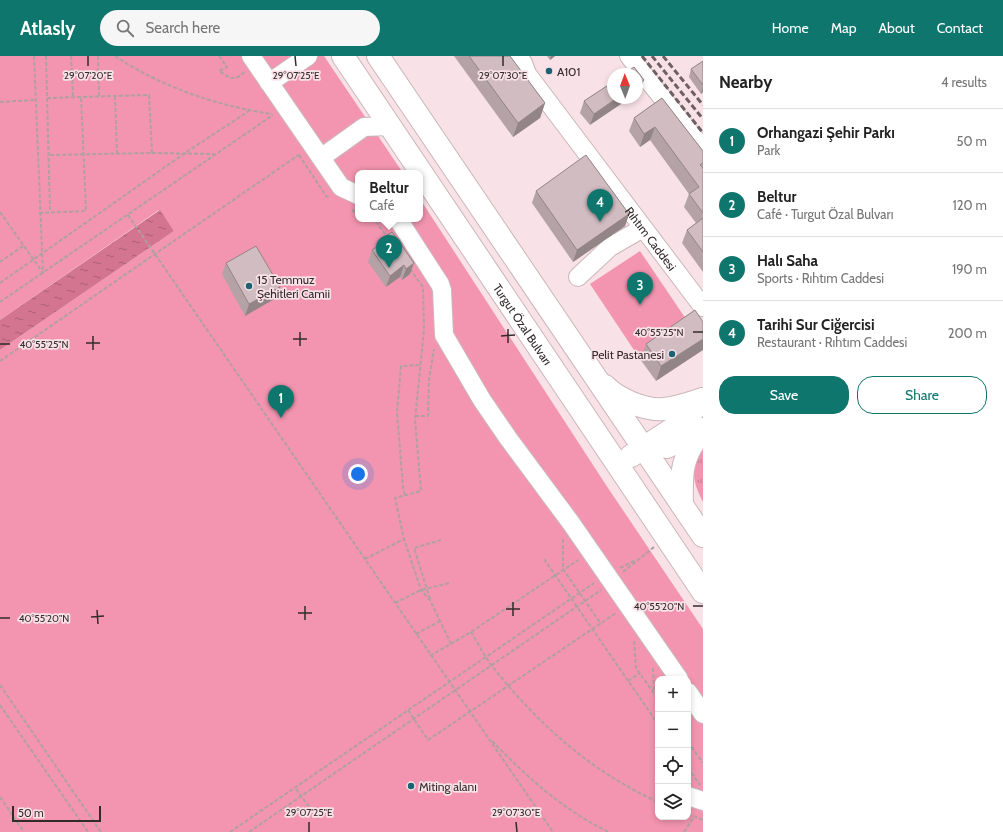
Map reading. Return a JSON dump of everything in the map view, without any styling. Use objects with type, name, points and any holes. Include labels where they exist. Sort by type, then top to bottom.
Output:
[{"type":"highway","name":"Turgut Özal Bulvarı","points":[[343,56],[419,170]]},
{"type":"highway","points":[[378,56],[703,536]]},
{"type":"highway","name":"Turgut Özal Bulvarı","points":[[423,176],[533,342],[703,592]]},
{"type":"highway","points":[[594,376],[613,394],[634,403],[657,409],[682,405],[703,399]]},
{"type":"highway","points":[[647,453],[683,422],[703,399]]},
{"type":"highway","points":[[622,471],[630,457],[647,453],[703,429]]},
{"type":"highway","points":[[682,505],[681,486],[686,454],[703,429]]},
{"type":"street","points":[[269,83],[308,56]]},
{"type":"street","name":"Rıhtım Caddesi","points":[[510,56],[527,74],[703,307]]},
{"type":"street","name":"Rıhtım Caddesi","points":[[518,56],[523,63],[527,74]]},
{"type":"street","points":[[629,56],[703,149]]},
{"type":"street","points":[[250,63],[269,83],[341,187],[355,194]]},
{"type":"street","points":[[317,151],[364,127],[390,126]]},
{"type":"street","points":[[400,222],[440,284],[442,290],[444,335],[482,400],[512,444],[571,522],[676,676]]},
{"type":"street","points":[[578,277],[610,247],[643,228]]},
{"type":"street","points":[[691,696],[703,714]]},
{"type":"street","points":[[691,797],[703,801]]},
{"type":"path","points":[[34,56],[39,213],[43,273]]},
{"type":"path","points":[[46,56],[50,212]]},
{"type":"path","points":[[71,56],[73,97]]},
{"type":"path","points":[[98,56],[99,96]]},
{"type":"path","points":[[115,56],[131,67],[188,93],[249,111],[279,116]]},
{"type":"path","points":[[219,56],[227,66],[219,71],[230,78],[236,78],[250,63]]},
{"type":"path","points":[[115,96],[117,154]]},
{"type":"path","points":[[47,98],[149,96],[152,153]]},
{"type":"path","points":[[39,213],[86,211],[81,97]]},
{"type":"path","points":[[0,102],[36,100]]},
{"type":"path","points":[[0,283],[185,153],[249,111]]},
{"type":"path","points":[[0,302],[274,114]]},
{"type":"path","points":[[0,361],[155,253],[317,151]]},
{"type":"path","points":[[49,155],[152,153],[215,154]]},
{"type":"path","points":[[0,212],[43,273]]},
{"type":"path","points":[[128,215],[430,656],[450,681],[553,832]]},
{"type":"path","points":[[376,222],[388,239]]},
{"type":"path","points":[[0,262],[23,246]]},
{"type":"path","points":[[410,269],[423,287],[424,329],[415,416],[421,492],[395,498],[404,539],[421,590],[430,600]]},
{"type":"path","points":[[415,416],[428,416],[429,380],[435,344]]},
{"type":"path","points":[[405,496],[397,412],[401,366],[420,365]]},
{"type":"path","points":[[563,538],[563,569],[601,624]]},
{"type":"path","points":[[230,832],[571,598],[609,579],[641,558],[665,538]]},
{"type":"path","points":[[365,559],[404,539]]},
{"type":"path","points":[[441,540],[414,548],[430,600],[451,644]]},
{"type":"path","points":[[249,832],[585,601],[609,579],[641,558]]},
{"type":"path","points":[[544,559],[654,719]]},
{"type":"path","points":[[430,656],[471,632],[580,559]]},
{"type":"path","points":[[395,603],[421,590],[428,590],[449,583]]},
{"type":"path","points":[[408,710],[428,740],[627,606]]},
{"type":"path","points":[[416,634],[440,621]]},
{"type":"path","points":[[471,632],[491,665],[536,716],[570,748],[620,782],[655,800]]},
{"type":"path","points":[[634,638],[636,668],[655,695]]},
{"type":"path","points":[[628,681],[640,673]]},
{"type":"path","points":[[0,686],[100,832]]},
{"type":"path","points":[[0,705],[88,832]]},
{"type":"path","points":[[487,736],[515,765],[550,795],[591,824],[609,832]]},
{"type":"path","points":[[691,746],[703,763]]},
{"type":"path","points":[[691,772],[703,789]]},
{"type":"path","points":[[296,788],[318,819]]},
{"type":"path","points":[[0,797],[24,832]]},
{"type":"path","points":[[691,816],[703,820]]},
{"type":"path","points":[[684,832],[694,817]]},
{"type":"green space","points":[[0,56],[324,56],[401,170],[355,170],[355,222],[423,222],[423,204],[606,485],[703,629],[703,832],[0,832],[0,350],[174,231],[159,210],[0,320]]},
{"type":"green space","points":[[640,251],[690,325],[640,359],[590,284]]},
{"type":"green space","points":[[703,448],[703,502],[695,482],[694,468]]},
{"type":"water","points":[[160,210],[174,231],[0,350],[0,320]]},
{"type":"building","points":[[469,56],[510,56],[545,103],[518,123]]},
{"type":"building","points":[[703,61],[703,85],[691,69]]},
{"type":"building","points":[[607,86],[607,104],[608,104],[594,114],[584,101]]},
{"type":"building","points":[[662,98],[703,151],[703,163],[700,165],[703,168],[703,213],[689,194],[699,187],[655,127],[644,134],[634,118]]},
{"type":"building","points":[[586,155],[629,214],[577,250],[536,191]]},
{"type":"building","points":[[703,218],[703,252],[687,230]]},
{"type":"building","points":[[392,232],[414,263],[406,269],[404,265],[390,276],[372,250],[386,241],[383,238]]},
{"type":"building","name":"15 Temmuz Şehitleri Camii","points":[[256,246],[280,287],[249,304],[226,263]]},
{"type":"building","points":[[695,310],[703,322],[703,339],[661,366],[646,344]]},
{"type":"railway","points":[[642,56],[703,133]]},
{"type":"railway","points":[[652,56],[703,119]]},
{"type":"railway","points":[[663,56],[703,105]]},
{"type":"place","name":"A101","points":[[549,71]]},
{"type":"place","name":"Tarihi Sur Ciğercisi","points":[[600,222]]},
{"type":"place","name":"Beltur","points":[[389,268]]},
{"type":"place","name":"15 Temmuz Şehitleri Camii","points":[[249,286]]},
{"type":"place","name":"Halı Saha","points":[[640,305]]},
{"type":"place","name":"Pelit Pastanesi","points":[[672,354]]},
{"type":"place","name":"Orhangazi Şehir Parkı","points":[[281,418]]},
{"type":"place","name":"Miting alanı","points":[[411,786]]}]
